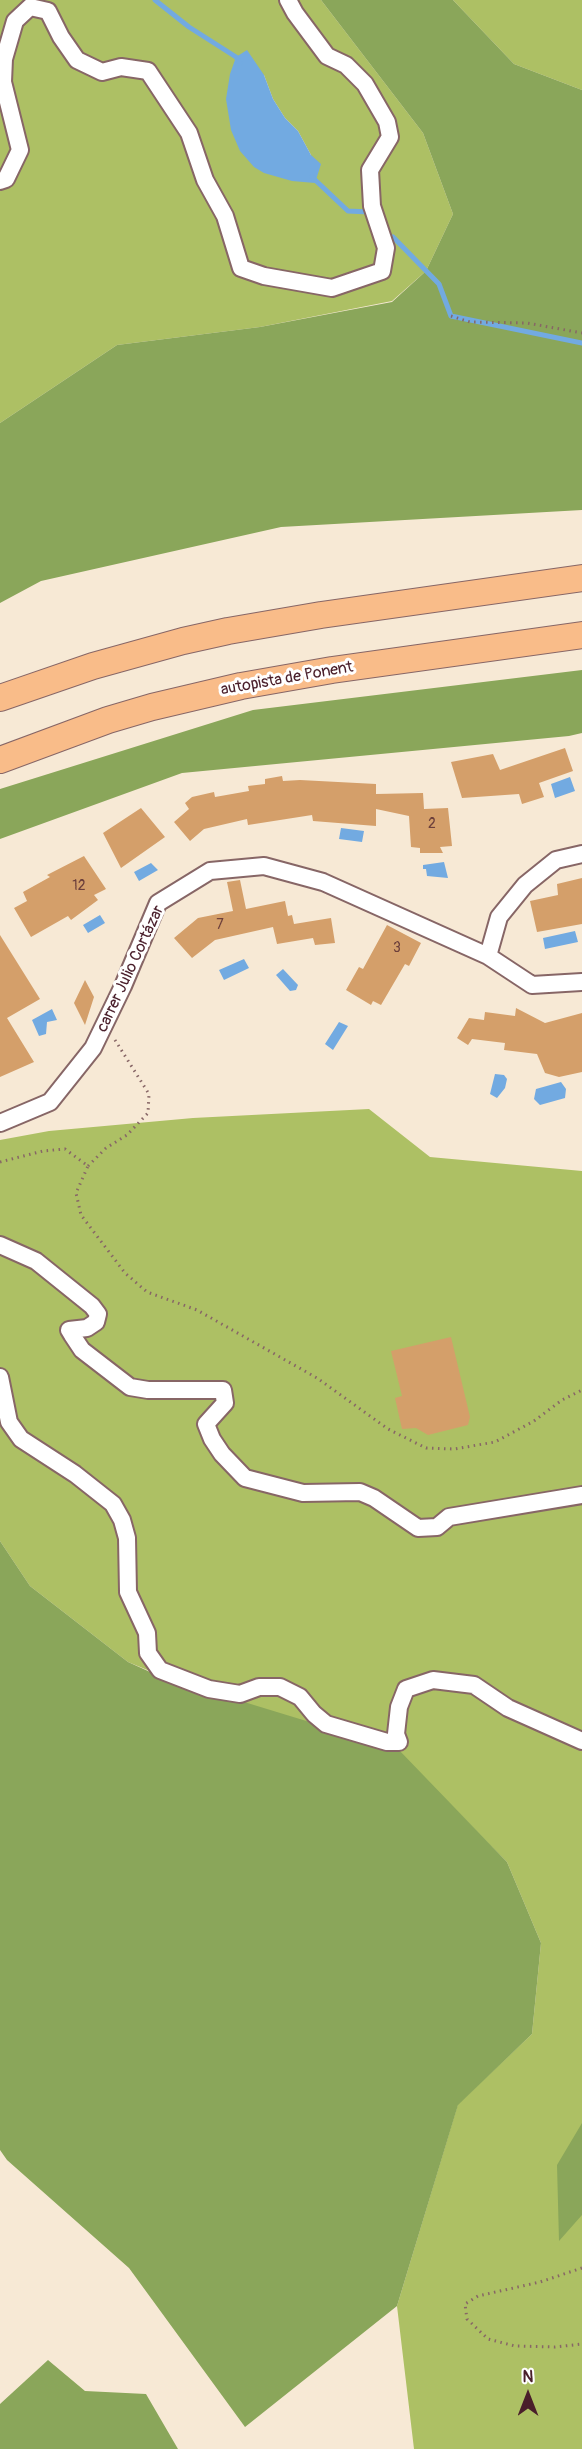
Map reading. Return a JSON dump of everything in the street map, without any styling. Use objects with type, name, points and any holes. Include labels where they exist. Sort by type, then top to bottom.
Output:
[{"type":"highway","points":[[0,698],[104,662],[228,631],[321,615],[582,578]]},
{"type":"highway","name":"autopista de Ponent","points":[[0,760],[108,720],[230,688],[332,670],[582,635]]},
{"type":"street","points":[[0,181],[6,179],[20,150],[3,82],[4,58],[15,21],[30,7],[48,11],[61,37],[77,60],[102,72],[121,67],[148,70],[189,133],[205,180],[225,216],[242,268],[264,276],[332,288],[382,270],[387,248],[372,206],[370,170],[390,137],[387,122],[365,84],[346,65],[327,56],[288,0]]},
{"type":"street","points":[[488,956],[499,917],[525,885],[556,860],[582,854]]},
{"type":"street","name":"carrer Julio Cortázar","points":[[0,1123],[50,1102],[93,1048],[123,986],[158,903],[210,871],[264,866],[323,882],[488,956],[532,985],[582,982]]},
{"type":"street","points":[[0,1245],[36,1261],[92,1306],[98,1314],[96,1322],[87,1328],[69,1330],[82,1350],[130,1387],[148,1390],[223,1390],[225,1403],[206,1424],[222,1454],[245,1478],[303,1493],[360,1492],[375,1498],[418,1528],[437,1527],[449,1517],[582,1495]]},
{"type":"street","points":[[0,1377],[9,1422],[21,1439],[113,1504],[122,1520],[127,1538],[128,1592],[147,1633],[147,1653],[160,1670],[209,1689],[240,1694],[259,1687],[280,1687],[300,1696],[314,1714],[326,1724],[393,1742],[399,1742],[396,1734],[399,1707],[406,1689],[433,1680],[474,1684],[507,1708],[582,1741]]},
{"type":"path","points":[[451,316],[470,322],[527,323],[582,333]]},
{"type":"path","points":[[105,1024],[149,1094],[148,1113],[127,1135],[106,1148],[88,1166],[76,1193],[81,1215],[125,1273],[147,1292],[197,1310],[316,1378],[388,1429],[426,1448],[454,1449],[495,1442],[534,1421],[562,1400],[582,1390]]},
{"type":"path","points":[[0,1162],[43,1151],[65,1149],[88,1166]]},
{"type":"path","points":[[582,2268],[540,2282],[478,2296],[465,2304],[467,2319],[488,2339],[515,2346],[555,2347],[582,2344]]},
{"type":"green space","points":[[0,0],[321,0],[423,133],[453,214],[426,271],[392,301],[260,327],[117,345],[0,423]],"holes":[[[264,75],[273,99],[285,118],[298,131],[311,155],[254,167]]]},
{"type":"green space","points":[[321,0],[453,0],[514,64],[582,90],[582,510],[281,527],[41,581],[0,603],[0,423],[117,345],[260,327],[392,302],[426,271],[453,214],[423,133]]},
{"type":"green space","points":[[453,0],[582,0],[582,90],[514,64]]},
{"type":"green space","points":[[582,670],[582,733],[182,773],[0,839],[0,789],[253,710]]},
{"type":"green space","points":[[369,1109],[430,1157],[582,1171],[582,2449],[414,2449],[397,2306],[458,2104],[532,2034],[541,1943],[507,1862],[435,1789],[128,1662],[30,1586],[0,1541],[0,1140],[49,1131],[193,1118]]},
{"type":"green space","points":[[0,1541],[30,1586],[128,1662],[159,1676],[398,1749],[507,1862],[541,1943],[532,2034],[458,2105],[397,2306],[245,2427],[129,2268],[7,2160],[0,2150]]},
{"type":"green space","points":[[582,2123],[582,2215],[559,2241],[557,2165]]},
{"type":"green space","points":[[48,2360],[85,2391],[146,2394],[178,2449],[0,2449],[0,2404]]},
{"type":"water","points":[[247,50],[264,75],[273,99],[285,118],[298,131],[311,155],[321,164],[315,183],[292,181],[264,173],[254,167],[240,151],[231,130],[226,99],[230,74],[236,57]]},
{"type":"water","points":[[570,777],[575,791],[555,798],[551,784]]},
{"type":"water","points":[[341,828],[364,831],[362,842],[339,839]]},
{"type":"water","points":[[444,862],[448,878],[427,876],[426,869],[423,869],[423,865]]},
{"type":"water","points":[[151,863],[158,870],[139,881],[134,872]]},
{"type":"water","points":[[100,915],[105,923],[88,933],[83,925]]},
{"type":"water","points":[[575,931],[578,942],[545,949],[543,938]]},
{"type":"water","points":[[244,959],[249,968],[224,980],[219,970]]},
{"type":"water","points":[[283,969],[298,985],[296,990],[290,991],[276,975]]},
{"type":"water","points":[[52,1009],[57,1020],[47,1022],[46,1034],[39,1036],[32,1020]]},
{"type":"water","points":[[339,1022],[348,1026],[333,1050],[325,1044]]},
{"type":"water","points":[[495,1074],[504,1075],[507,1079],[505,1088],[497,1098],[490,1094]]},
{"type":"water","points":[[561,1082],[566,1089],[565,1098],[540,1105],[534,1099],[536,1089]]},
{"type":"building","points":[[565,748],[573,771],[539,783],[544,797],[522,804],[519,794],[462,798],[451,762],[493,754],[500,770]]},
{"type":"building","points":[[282,776],[283,781],[376,784],[376,794],[423,793],[424,809],[448,808],[452,846],[440,847],[443,853],[420,853],[420,848],[411,847],[409,816],[376,809],[376,826],[313,821],[312,815],[248,825],[247,819],[204,829],[190,841],[174,822],[189,809],[185,803],[192,797],[214,792],[215,797],[249,791],[248,786],[265,784],[265,779]]},
{"type":"building","points":[[141,808],[165,837],[121,868],[103,833]]},
{"type":"building","points":[[84,856],[106,889],[94,895],[98,900],[71,920],[68,916],[31,937],[14,908],[27,901],[23,892],[50,877],[47,875]]},
{"type":"building","points":[[582,878],[582,924],[537,932],[530,901],[558,895],[557,884]]},
{"type":"building","points":[[240,880],[246,909],[285,901],[288,916],[292,915],[294,924],[331,918],[335,943],[315,945],[313,938],[277,944],[273,927],[215,940],[192,958],[174,938],[198,918],[233,911],[227,882]]},
{"type":"building","points":[[387,925],[421,943],[409,966],[405,964],[381,1005],[373,1001],[371,1005],[346,990],[359,967],[363,969]]},
{"type":"building","points":[[0,935],[40,999],[7,1018],[34,1062],[0,1077]]},
{"type":"building","points":[[85,980],[94,997],[85,1025],[74,1003]]},
{"type":"building","points":[[516,1008],[545,1023],[582,1013],[582,1072],[559,1077],[545,1073],[537,1054],[504,1050],[505,1043],[472,1039],[468,1045],[457,1038],[469,1018],[484,1020],[485,1012],[515,1016]]},
{"type":"building","points":[[451,1337],[470,1417],[468,1425],[428,1435],[416,1428],[402,1429],[395,1398],[402,1396],[391,1351]]},
{"type":"waterway","points":[[155,0],[189,27],[236,57],[240,63]]},
{"type":"waterway","points":[[312,177],[348,211],[369,212]]},
{"type":"waterway","points":[[393,237],[439,284],[451,316],[582,343]]}]
